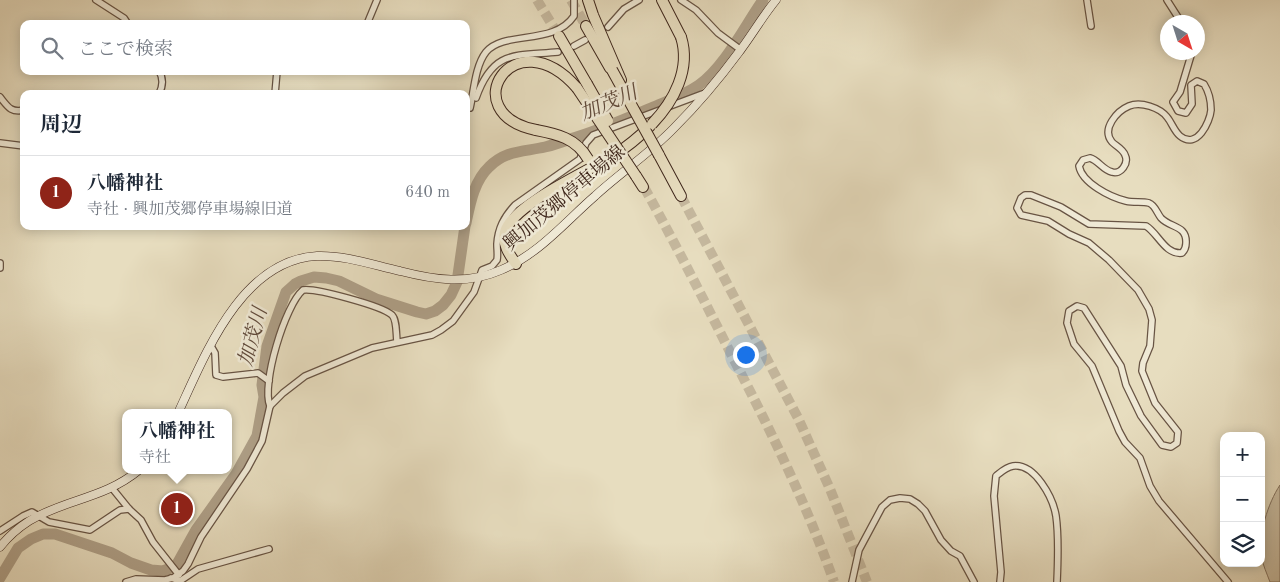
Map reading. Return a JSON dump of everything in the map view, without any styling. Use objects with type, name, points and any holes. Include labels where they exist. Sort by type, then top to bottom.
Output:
[{"type":"highway","points":[[588,0],[592,15],[627,98],[682,196]]},
{"type":"highway","points":[[516,264],[506,249],[504,241],[509,223],[520,211],[627,146],[652,124],[668,103],[682,74],[684,54],[681,37],[662,0]]},
{"type":"highway","points":[[586,26],[614,70]]},
{"type":"highway","points":[[559,36],[582,86],[644,187]]},
{"type":"highway","points":[[582,86],[560,71],[541,62],[521,62],[506,70],[499,80],[496,98],[500,110],[514,123],[559,135],[582,149],[588,158],[589,170]]},
{"type":"main road","name":"興加茂郷停車場線","points":[[180,409],[227,317],[254,285],[274,270],[297,260],[319,256],[335,257],[422,277],[449,280],[480,278],[516,264],[543,244],[594,196],[663,139],[705,93],[776,0]]},
{"type":"main road","points":[[0,547],[18,528],[38,516],[112,488],[133,474]]},
{"type":"street","points":[[96,0],[125,20]]},
{"type":"street","points":[[369,20],[377,0]]},
{"type":"street","points":[[470,102],[482,59],[488,51],[505,42],[539,36],[567,23],[574,16],[574,0]]},
{"type":"street","points":[[608,27],[624,9],[639,0]]},
{"type":"street","points":[[681,0],[696,10],[726,40],[740,49]]},
{"type":"street","points":[[1087,0],[1090,26]]},
{"type":"street","points":[[1167,0],[1177,15]]},
{"type":"street","points":[[574,46],[584,40]]},
{"type":"street","points":[[470,106],[485,77],[503,60],[526,53],[558,52]]},
{"type":"street","points":[[1190,60],[1180,92],[1173,102],[1178,111],[1186,112],[1192,104],[1191,85],[1197,82],[1204,84],[1209,93],[1210,110],[1208,122],[1201,134],[1192,139],[1184,138],[1180,136],[1162,112],[1148,106],[1135,104],[1126,108],[1113,120],[1108,131],[1111,141],[1125,154],[1126,160],[1123,168],[1117,172],[1110,172],[1090,158],[1083,160],[1079,166],[1084,178],[1097,188],[1125,201],[1151,204],[1163,220],[1179,228],[1184,233],[1186,237],[1182,253],[1177,254],[1171,250],[1146,226],[1089,224],[1061,207],[1031,195],[1023,196],[1017,206],[1018,212],[1021,215],[1048,221],[1068,234],[1089,244],[1129,279],[1149,309],[1152,320],[1152,336],[1142,371],[1155,403],[1178,432],[1177,443],[1171,446],[1162,445],[1141,416],[1126,385],[1121,366],[1084,308],[1078,306],[1069,311],[1067,323],[1074,344],[1092,366],[1119,431],[1125,442],[1140,458],[1146,477],[1159,501],[1228,582]]},
{"type":"street","points":[[160,90],[163,77],[162,75]]},
{"type":"street","points":[[275,75],[276,90]]},
{"type":"street","points":[[170,580],[188,564],[201,537],[247,469],[262,441],[270,406],[283,393],[305,376],[372,348],[397,341],[432,335],[445,328],[455,318],[474,292],[482,270],[492,266],[497,260],[498,233],[506,215],[520,201],[580,159],[589,138],[705,93]]},
{"type":"street","points":[[0,97],[10,110],[20,111]]},
{"type":"street","points":[[0,143],[20,146]]},
{"type":"street","points":[[0,262],[0,268]]},
{"type":"street","points":[[270,406],[268,401],[269,381],[283,325],[291,306],[303,290],[318,291],[363,302],[389,313],[394,318],[397,341]]},
{"type":"street","points":[[211,346],[215,353],[216,375],[223,377],[258,373],[269,381]]},
{"type":"street","points":[[1000,582],[1001,572],[994,496],[996,476],[1007,468],[1019,466],[1038,478],[1053,506],[1057,530],[1057,582]]},
{"type":"street","points":[[112,488],[129,509],[141,520],[153,542],[178,573]]},
{"type":"street","points":[[852,582],[859,550],[882,506],[890,500],[900,498],[910,499],[925,511],[941,540],[951,551],[960,556],[974,582]]},
{"type":"street","points":[[0,531],[27,514],[34,513],[49,522],[90,530],[120,510],[129,509]]},
{"type":"street","points":[[126,582],[136,579],[180,581],[198,569],[269,549]]},
{"type":"shaded area","points":[[1280,485],[1280,582],[1270,582],[1264,567],[1265,521]]},
{"type":"waterway","name":"加茂川","points":[[470,205],[480,179],[489,167],[502,157],[515,152],[548,146],[601,129],[694,89],[718,67],[763,0]]},
{"type":"waterway","name":"加茂川","points":[[0,578],[18,548],[31,539],[43,534],[55,534],[112,553],[131,563],[151,570],[163,571],[176,566],[196,530],[236,474],[257,436],[264,397],[262,385],[267,346],[286,292],[301,281],[314,277],[326,278],[339,281],[376,299],[417,312],[426,314],[435,311],[451,295],[457,282],[464,230]]},
{"type":"tunnel","points":[[537,0],[559,36]]},
{"type":"tunnel","points":[[571,0],[586,26]]},
{"type":"tunnel","points":[[644,187],[775,441],[812,525],[834,582]]},
{"type":"tunnel","points":[[681,196],[798,418],[830,489],[867,582]]},
{"type":"place","name":"八幡神社","points":[[177,509]]}]
